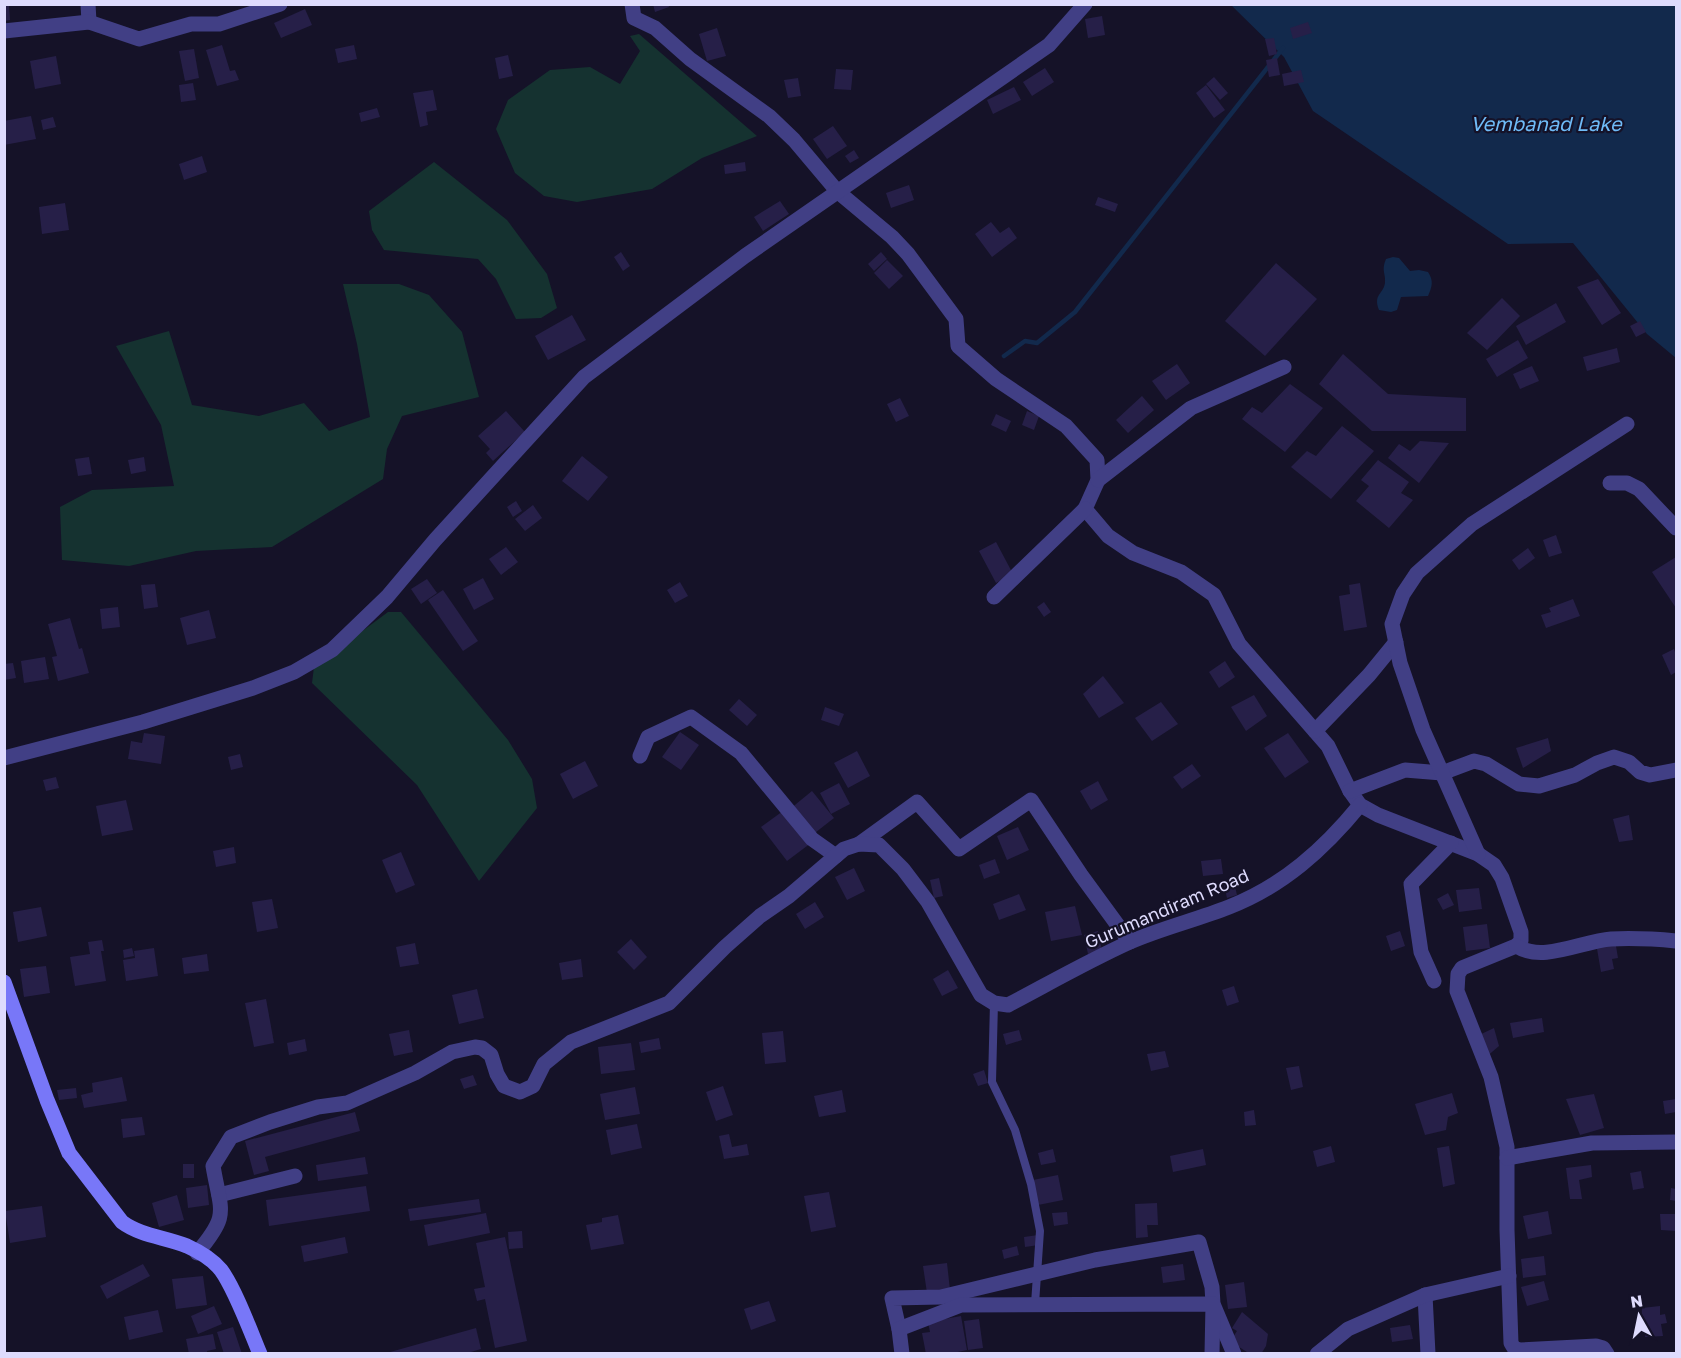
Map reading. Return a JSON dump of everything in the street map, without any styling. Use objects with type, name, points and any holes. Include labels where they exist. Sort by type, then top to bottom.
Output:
[{"type":"main road","points":[[4,982],[69,1153],[122,1222],[133,1230],[187,1246],[206,1257],[220,1269],[228,1281],[260,1353]]},
{"type":"street","points":[[88,4],[89,22]]},
{"type":"street","points":[[4,31],[89,22],[139,39],[191,24],[219,24],[280,4]]},
{"type":"street","points":[[632,4],[634,18],[655,28],[690,59],[769,116],[786,132],[837,191],[892,237],[908,254],[956,319],[958,346],[996,379],[1066,426],[1097,460],[1098,480],[1085,509],[994,597]]},
{"type":"street","points":[[4,758],[111,731],[253,688],[294,672],[332,650],[387,597],[450,522],[584,377],[736,262],[1049,45],[1085,4]]},
{"type":"street","points":[[1098,480],[1191,408],[1284,368]]},
{"type":"street","points":[[1478,854],[1423,730],[1400,663],[1392,624],[1403,594],[1417,573],[1472,524],[1627,424]]},
{"type":"street","points":[[1610,483],[1627,483],[1639,489],[1677,528]]},
{"type":"street","points":[[1085,509],[1108,536],[1132,553],[1181,572],[1214,595],[1229,627],[1245,652],[1328,746],[1350,791],[1360,804],[1378,815],[1478,854],[1494,865],[1502,878],[1521,932],[1521,941],[1516,946],[1462,968],[1457,981],[1457,991],[1497,1093],[1504,1128],[1507,1158],[1510,1338],[1518,1352],[1596,1346],[1603,1348],[1607,1353]]},
{"type":"street","points":[[1315,731],[1369,675],[1396,642]]},
{"type":"street","points":[[640,756],[648,737],[691,717],[741,753],[812,839],[836,856]]},
{"type":"street","points":[[1350,791],[1405,770],[1442,772],[1474,761],[1485,764],[1518,784],[1539,786],[1575,775],[1614,757],[1629,762],[1640,772],[1650,775],[1677,770]]},
{"type":"street","points":[[197,1253],[219,1223],[222,1210],[213,1166],[231,1137],[307,1110],[347,1103],[415,1073],[452,1052],[475,1047],[482,1048],[491,1055],[496,1074],[504,1086],[520,1092],[533,1086],[544,1064],[571,1042],[669,1003],[760,916],[789,896],[844,849],[859,844],[917,802],[959,849],[1031,800],[1081,875],[1130,942]]},
{"type":"street","name":"Gurumandiram Road","points":[[994,1003],[1008,1005],[1130,942],[1231,906],[1281,881],[1343,826],[1360,804]]},
{"type":"street","points":[[1343,826],[1378,815]]},
{"type":"street","points":[[1434,981],[1420,951],[1411,884],[1451,843]]},
{"type":"street","points":[[859,844],[879,845],[903,869],[928,902],[981,995],[994,1003]]},
{"type":"street","points":[[1516,946],[1524,951],[1536,952],[1553,951],[1611,939],[1677,941]]},
{"type":"street","points":[[1507,1158],[1592,1143],[1677,1142]]},
{"type":"street","points":[[219,1195],[295,1176]]},
{"type":"street","points":[[902,1353],[892,1298],[941,1297],[1095,1260],[1199,1242],[1212,1287],[1212,1353]]},
{"type":"street","points":[[1302,1353],[1320,1351],[1348,1329],[1425,1295],[1509,1276]]},
{"type":"street","points":[[1425,1295],[1428,1353]]},
{"type":"street","points":[[899,1329],[961,1305],[1213,1304]]},
{"type":"street","points":[[1213,1304],[1234,1353]]},
{"type":"lane","points":[[994,1003],[992,1082],[1015,1130],[1031,1184],[1040,1231],[1035,1304]]},
{"type":"green space","points":[[639,34],[757,136],[702,158],[652,189],[577,202],[544,196],[515,173],[496,129],[508,100],[550,70],[590,67],[620,84],[640,51],[630,36]]},
{"type":"green space","points":[[434,162],[507,220],[547,274],[557,308],[541,318],[516,319],[496,279],[478,259],[384,250],[372,230],[369,211]]},
{"type":"green space","points":[[343,284],[399,284],[429,295],[462,332],[479,397],[402,416],[387,449],[383,479],[272,547],[196,551],[129,566],[62,560],[60,507],[92,490],[174,486],[161,425],[116,346],[169,331],[192,405],[259,416],[304,403],[329,431],[370,417]]},
{"type":"green space","points":[[388,612],[401,612],[508,740],[532,779],[537,808],[479,881],[417,785],[312,683],[314,667]]},
{"type":"water","name":"Vembanad Lake","points":[[1231,5],[1676,5],[1676,358],[1647,334],[1573,243],[1508,244],[1313,111],[1284,57]]},
{"type":"water","points":[[1399,258],[1410,271],[1428,272],[1432,284],[1428,296],[1401,297],[1397,310],[1391,312],[1379,310],[1377,301],[1385,283],[1386,259]]},
{"type":"building","points":[[653,4],[668,4],[669,7],[655,12]]},
{"type":"building","points":[[9,5],[10,20],[4,21],[4,6]]},
{"type":"building","points":[[305,9],[312,25],[281,38],[274,23]]},
{"type":"building","points":[[1102,16],[1105,35],[1088,38],[1085,19]]},
{"type":"building","points":[[1308,22],[1312,33],[1293,39],[1290,28]]},
{"type":"building","points":[[717,28],[726,56],[707,61],[699,34]]},
{"type":"building","points":[[1274,38],[1277,54],[1269,56],[1265,39]]},
{"type":"building","points":[[222,45],[230,71],[235,70],[239,80],[217,86],[206,50]]},
{"type":"building","points":[[354,45],[357,59],[338,63],[335,49]]},
{"type":"building","points":[[194,49],[199,78],[185,81],[179,51]]},
{"type":"building","points":[[508,55],[513,76],[499,79],[495,58]]},
{"type":"building","points":[[56,56],[61,84],[35,89],[30,61]]},
{"type":"building","points":[[1277,58],[1280,75],[1269,77],[1266,60]]},
{"type":"building","points":[[1045,68],[1054,82],[1032,96],[1023,82]]},
{"type":"building","points":[[836,69],[853,70],[851,90],[834,89]]},
{"type":"building","points":[[1301,70],[1304,82],[1284,86],[1282,74]]},
{"type":"building","points":[[1214,77],[1228,93],[1220,100],[1206,84]]},
{"type":"building","points":[[798,78],[801,96],[788,98],[784,80]]},
{"type":"building","points":[[193,83],[196,100],[181,102],[179,85]]},
{"type":"building","points":[[1206,85],[1225,110],[1214,118],[1196,93]]},
{"type":"building","points":[[1014,87],[1021,100],[993,114],[987,100]]},
{"type":"building","points":[[433,90],[437,110],[426,112],[428,125],[420,127],[413,93]]},
{"type":"building","points":[[377,108],[380,117],[361,122],[359,113]]},
{"type":"building","points":[[31,116],[36,139],[4,145],[4,121]]},
{"type":"building","points":[[53,117],[56,127],[43,130],[41,120]]},
{"type":"building","points":[[833,126],[847,146],[827,159],[813,139]]},
{"type":"building","points":[[854,150],[859,158],[850,163],[845,156]]},
{"type":"building","points":[[202,156],[207,172],[184,180],[179,164]]},
{"type":"building","points":[[745,162],[746,171],[725,174],[724,165]]},
{"type":"building","points":[[909,185],[914,200],[891,208],[886,193]]},
{"type":"building","points":[[1098,197],[1118,204],[1115,212],[1095,205]]},
{"type":"building","points":[[780,201],[789,214],[763,231],[754,217]]},
{"type":"building","points":[[65,203],[69,230],[42,234],[39,207]]},
{"type":"building","points":[[991,222],[1000,233],[1009,227],[1017,238],[992,257],[975,234]]},
{"type":"building","points":[[621,252],[630,266],[623,271],[614,257]]},
{"type":"building","points":[[881,252],[887,259],[874,271],[868,264]]},
{"type":"building","points":[[887,260],[903,276],[889,289],[874,273]]},
{"type":"building","points":[[1276,263],[1317,299],[1265,356],[1225,321]]},
{"type":"building","points":[[1598,279],[1621,313],[1602,325],[1577,287]]},
{"type":"building","points":[[1502,298],[1520,316],[1487,350],[1467,333]]},
{"type":"building","points":[[1556,303],[1566,322],[1526,345],[1516,326]]},
{"type":"building","points":[[572,315],[586,340],[548,360],[535,336]]},
{"type":"building","points":[[1640,321],[1646,332],[1636,337],[1630,326]]},
{"type":"building","points":[[1518,340],[1528,358],[1497,377],[1486,359]]},
{"type":"building","points":[[1617,348],[1620,362],[1587,371],[1583,357]]},
{"type":"building","points":[[1343,354],[1388,394],[1466,398],[1466,431],[1372,431],[1319,384]]},
{"type":"building","points":[[1177,364],[1190,383],[1166,400],[1152,381]]},
{"type":"building","points":[[1532,366],[1539,381],[1520,389],[1513,374]]},
{"type":"building","points":[[1290,384],[1323,408],[1285,452],[1242,419],[1252,407],[1262,413]]},
{"type":"building","points":[[1142,396],[1154,410],[1128,433],[1116,420]]},
{"type":"building","points":[[900,398],[909,416],[896,422],[887,404]]},
{"type":"building","points":[[506,411],[525,432],[493,461],[486,453],[490,449],[478,436]]},
{"type":"building","points":[[1027,411],[1039,416],[1034,430],[1022,425]]},
{"type":"building","points":[[996,414],[1011,421],[1006,432],[991,425]]},
{"type":"building","points":[[1342,426],[1374,451],[1331,499],[1291,467],[1307,451],[1316,456]]},
{"type":"building","points":[[1420,441],[1449,443],[1419,483],[1388,458],[1399,444],[1410,451]]},
{"type":"building","points":[[582,456],[608,477],[588,501],[562,481]]},
{"type":"building","points":[[89,457],[92,474],[78,476],[75,459]]},
{"type":"building","points":[[144,457],[146,471],[131,474],[128,460]]},
{"type":"building","points":[[1378,460],[1409,482],[1401,493],[1413,500],[1389,528],[1356,501],[1369,486],[1361,480]]},
{"type":"building","points":[[516,501],[522,511],[513,517],[507,507]]},
{"type":"building","points":[[533,505],[542,518],[525,531],[515,519]]},
{"type":"building","points":[[1556,535],[1562,553],[1549,557],[1543,540]]},
{"type":"building","points":[[996,542],[1013,574],[996,583],[979,551]]},
{"type":"building","points":[[506,547],[518,562],[501,575],[489,559]]},
{"type":"building","points":[[1528,548],[1535,558],[1519,570],[1512,560]]},
{"type":"building","points":[[1676,557],[1676,608],[1652,572]]},
{"type":"building","points":[[483,578],[494,599],[474,610],[463,589]]},
{"type":"building","points":[[427,579],[437,593],[421,604],[411,589]]},
{"type":"building","points":[[680,582],[688,596],[675,603],[667,590]]},
{"type":"building","points":[[1360,583],[1367,627],[1344,631],[1339,596],[1350,594],[1349,585]]},
{"type":"building","points":[[155,584],[158,607],[144,609],[141,585]]},
{"type":"building","points":[[443,590],[478,641],[463,651],[428,600]]},
{"type":"building","points":[[1573,599],[1580,616],[1546,628],[1541,615],[1551,612],[1549,608]]},
{"type":"building","points":[[1044,602],[1051,612],[1044,617],[1037,607]]},
{"type":"building","points":[[118,607],[120,627],[102,629],[100,609]]},
{"type":"building","points":[[209,610],[216,638],[187,645],[180,618]]},
{"type":"building","points":[[70,618],[89,673],[58,681],[52,657],[57,656],[48,624]]},
{"type":"building","points":[[1674,649],[1676,672],[1671,675],[1662,655]]},
{"type":"building","points":[[45,657],[49,679],[24,683],[21,661]]},
{"type":"building","points":[[1225,661],[1235,677],[1219,688],[1209,672]]},
{"type":"building","points":[[13,663],[16,678],[4,680],[4,664]]},
{"type":"building","points":[[1103,676],[1124,703],[1099,718],[1083,694]]},
{"type":"building","points":[[1254,695],[1267,716],[1246,731],[1231,707]]},
{"type":"building","points":[[739,699],[757,715],[747,726],[729,710]]},
{"type":"building","points":[[1161,702],[1178,724],[1152,741],[1135,718]]},
{"type":"building","points":[[825,707],[844,714],[839,726],[821,720]]},
{"type":"building","points":[[680,732],[699,745],[681,770],[662,757]]},
{"type":"building","points":[[144,733],[165,736],[161,764],[128,759],[131,741],[142,743]]},
{"type":"building","points":[[1288,733],[1309,762],[1285,778],[1264,748]]},
{"type":"building","points":[[1548,738],[1551,751],[1523,768],[1516,748]]},
{"type":"building","points":[[857,751],[870,776],[848,788],[834,763]]},
{"type":"building","points":[[240,754],[243,767],[231,770],[228,757]]},
{"type":"building","points":[[585,761],[598,786],[573,799],[560,774]]},
{"type":"building","points":[[1192,764],[1201,776],[1182,789],[1173,777]]},
{"type":"building","points":[[56,777],[59,788],[46,791],[43,780]]},
{"type":"building","points":[[1098,781],[1108,800],[1091,810],[1080,791]]},
{"type":"building","points":[[839,783],[850,804],[831,814],[820,793]]},
{"type":"building","points":[[812,791],[834,818],[811,836],[790,809]]},
{"type":"building","points":[[126,800],[133,830],[102,836],[96,806]]},
{"type":"building","points":[[783,811],[811,843],[787,861],[761,827]]},
{"type":"building","points":[[1629,815],[1633,840],[1619,842],[1613,819]]},
{"type":"building","points":[[1018,827],[1029,850],[1007,860],[997,836]]},
{"type":"building","points":[[234,847],[236,863],[216,867],[213,851]]},
{"type":"building","points":[[401,852],[415,885],[396,893],[382,860]]},
{"type":"building","points":[[995,859],[1000,873],[984,879],[979,865]]},
{"type":"building","points":[[1221,859],[1223,874],[1203,876],[1201,861]]},
{"type":"building","points":[[854,868],[865,891],[847,900],[835,877]]},
{"type":"building","points":[[939,878],[943,896],[934,898],[930,880]]},
{"type":"building","points":[[1233,878],[1237,895],[1227,898],[1223,881]]},
{"type":"building","points":[[1479,888],[1482,909],[1459,912],[1456,890]]},
{"type":"building","points":[[1448,893],[1454,905],[1443,910],[1437,899]]},
{"type":"building","points":[[1019,894],[1026,910],[999,920],[993,904]]},
{"type":"building","points":[[272,899],[278,928],[257,932],[252,902]]},
{"type":"building","points":[[815,902],[824,917],[805,929],[796,914]]},
{"type":"building","points":[[1075,906],[1082,935],[1051,941],[1045,912]]},
{"type":"building","points":[[41,907],[47,936],[18,942],[13,912]]},
{"type":"building","points":[[1487,924],[1490,948],[1466,951],[1463,927]]},
{"type":"building","points":[[1098,931],[1102,951],[1088,954],[1084,935]]},
{"type":"building","points":[[1400,931],[1405,946],[1391,951],[1386,936]]},
{"type":"building","points":[[631,939],[647,957],[634,970],[617,952]]},
{"type":"building","points":[[102,940],[104,951],[101,951],[106,981],[75,986],[70,957],[90,954],[88,942]]},
{"type":"building","points":[[1615,940],[1618,958],[1612,959],[1614,969],[1601,972],[1596,943]]},
{"type":"building","points":[[415,943],[419,964],[400,967],[396,947]]},
{"type":"building","points":[[132,948],[134,956],[124,958],[123,950]]},
{"type":"building","points":[[154,948],[158,976],[126,981],[123,960],[135,958],[134,951]]},
{"type":"building","points":[[207,954],[209,971],[184,974],[182,958]]},
{"type":"building","points":[[581,959],[583,977],[562,980],[559,963]]},
{"type":"building","points":[[46,966],[50,993],[24,997],[20,969]]},
{"type":"building","points":[[948,970],[958,988],[942,996],[933,979]]},
{"type":"building","points":[[1234,986],[1239,1002],[1227,1006],[1222,990]]},
{"type":"building","points":[[477,989],[484,1018],[459,1024],[452,995]]},
{"type":"building","points":[[266,999],[274,1043],[254,1047],[245,1003]]},
{"type":"building","points":[[1542,1018],[1544,1032],[1513,1038],[1510,1023]]},
{"type":"building","points":[[1494,1028],[1499,1046],[1485,1058],[1477,1036]]},
{"type":"building","points":[[409,1030],[413,1052],[394,1056],[389,1034]]},
{"type":"building","points":[[1019,1030],[1022,1040],[1006,1045],[1003,1034]]},
{"type":"building","points":[[783,1031],[786,1062],[765,1064],[762,1033]]},
{"type":"building","points":[[659,1038],[661,1049],[641,1053],[639,1042]]},
{"type":"building","points":[[305,1039],[307,1051],[289,1055],[287,1043]]},
{"type":"building","points":[[631,1043],[635,1070],[601,1074],[598,1047]]},
{"type":"building","points":[[1165,1051],[1169,1067],[1151,1071],[1147,1054]]},
{"type":"building","points":[[1299,1066],[1303,1087],[1291,1090],[1286,1068]]},
{"type":"building","points":[[984,1070],[988,1083],[978,1086],[973,1074]]},
{"type":"building","points":[[473,1075],[477,1085],[464,1089],[460,1079]]},
{"type":"building","points":[[122,1077],[127,1101],[84,1108],[81,1095],[93,1092],[92,1083]]},
{"type":"building","points":[[723,1086],[733,1115],[716,1121],[706,1092]]},
{"type":"building","points":[[635,1087],[640,1114],[605,1120],[600,1094]]},
{"type":"building","points":[[76,1088],[77,1098],[59,1100],[57,1090]]},
{"type":"building","points":[[842,1090],[846,1112],[819,1117],[814,1096]]},
{"type":"building","points":[[1452,1093],[1458,1113],[1448,1117],[1446,1130],[1425,1135],[1415,1104]]},
{"type":"building","points":[[1594,1094],[1604,1128],[1580,1135],[1566,1099]]},
{"type":"building","points":[[1676,1099],[1676,1112],[1665,1114],[1663,1101]]},
{"type":"building","points":[[1254,1110],[1256,1125],[1245,1126],[1244,1112]]},
{"type":"building","points":[[355,1112],[360,1131],[265,1157],[269,1171],[254,1175],[245,1141]]},
{"type":"building","points":[[142,1117],[145,1135],[123,1138],[121,1119]]},
{"type":"building","points":[[637,1124],[642,1148],[611,1155],[606,1130]]},
{"type":"building","points":[[729,1134],[732,1147],[747,1144],[749,1155],[724,1159],[719,1136]]},
{"type":"building","points":[[1331,1146],[1335,1162],[1317,1167],[1313,1151]]},
{"type":"building","points":[[1449,1146],[1455,1184],[1443,1187],[1437,1148]]},
{"type":"building","points":[[1053,1149],[1056,1162],[1041,1165],[1038,1153]]},
{"type":"building","points":[[1203,1149],[1206,1165],[1173,1172],[1170,1156]]},
{"type":"building","points":[[365,1157],[368,1174],[318,1181],[316,1165]]},
{"type":"building","points":[[183,1164],[194,1164],[194,1178],[183,1178]]},
{"type":"building","points":[[1591,1165],[1592,1177],[1579,1180],[1582,1199],[1570,1199],[1566,1168]]},
{"type":"building","points":[[1641,1171],[1644,1188],[1633,1190],[1630,1173]]},
{"type":"building","points":[[1058,1175],[1063,1200],[1038,1205],[1033,1180]]},
{"type":"building","points":[[207,1185],[209,1205],[188,1208],[186,1188]]},
{"type":"building","points":[[366,1186],[370,1211],[269,1226],[266,1200]]},
{"type":"building","points":[[1671,1188],[1676,1189],[1676,1201],[1670,1200]]},
{"type":"building","points":[[829,1192],[836,1227],[811,1232],[804,1196]]},
{"type":"building","points":[[177,1195],[184,1220],[159,1227],[152,1203]]},
{"type":"building","points":[[479,1199],[481,1212],[410,1221],[408,1209]]},
{"type":"building","points":[[1157,1203],[1158,1225],[1147,1225],[1148,1237],[1136,1238],[1135,1204]]},
{"type":"building","points":[[42,1206],[46,1237],[10,1243],[5,1211]]},
{"type":"building","points":[[1548,1211],[1552,1234],[1528,1239],[1523,1216]]},
{"type":"building","points":[[1067,1212],[1068,1224],[1054,1226],[1052,1213]]},
{"type":"building","points":[[486,1213],[490,1233],[428,1246],[424,1225]]},
{"type":"building","points":[[1660,1214],[1676,1214],[1676,1231],[1661,1230]]},
{"type":"building","points":[[618,1215],[624,1244],[591,1250],[586,1225],[602,1222],[602,1218]]},
{"type":"building","points":[[522,1231],[523,1248],[509,1249],[508,1232]]},
{"type":"building","points":[[1038,1235],[1039,1245],[1025,1247],[1024,1237]]},
{"type":"building","points":[[345,1237],[348,1253],[304,1262],[301,1246]]},
{"type":"building","points":[[505,1237],[527,1341],[495,1348],[485,1299],[477,1301],[474,1289],[485,1287],[476,1243]]},
{"type":"building","points":[[1017,1246],[1019,1255],[1004,1259],[1002,1250]]},
{"type":"building","points":[[1544,1256],[1546,1275],[1523,1278],[1521,1259]]},
{"type":"building","points":[[947,1263],[950,1290],[927,1293],[923,1266]]},
{"type":"building","points":[[143,1264],[150,1276],[107,1299],[100,1286]]},
{"type":"building","points":[[1183,1264],[1185,1280],[1163,1283],[1161,1267]]},
{"type":"building","points":[[203,1276],[207,1305],[176,1309],[172,1279]]},
{"type":"building","points":[[1544,1281],[1549,1300],[1527,1306],[1521,1287]]},
{"type":"building","points":[[1244,1282],[1247,1307],[1228,1309],[1225,1285]]},
{"type":"building","points":[[769,1301],[776,1321],[751,1330],[744,1309]]},
{"type":"building","points":[[214,1306],[222,1324],[198,1334],[191,1316]]},
{"type":"building","points":[[1660,1306],[1660,1315],[1665,1314],[1667,1323],[1661,1324],[1663,1336],[1645,1337],[1647,1323],[1641,1325],[1642,1308]]},
{"type":"building","points":[[158,1310],[163,1332],[129,1340],[124,1317]]},
{"type":"building","points":[[1242,1312],[1268,1334],[1266,1346],[1261,1354],[1250,1354],[1236,1345],[1233,1337],[1237,1331],[1232,1328]]},
{"type":"building","points":[[961,1316],[967,1350],[948,1354],[926,1354],[922,1333],[930,1332],[928,1322]]},
{"type":"building","points":[[979,1319],[983,1348],[968,1350],[964,1321]]},
{"type":"building","points":[[1410,1325],[1413,1339],[1392,1342],[1390,1328]]},
{"type":"building","points":[[233,1327],[242,1354],[224,1354],[217,1332]]},
{"type":"building","points":[[476,1328],[481,1349],[464,1354],[383,1354]]},
{"type":"building","points":[[213,1334],[216,1349],[207,1351],[207,1354],[189,1354],[186,1339]]},
{"type":"waterway","points":[[1004,356],[1025,341],[1037,343],[1075,312],[1283,48]]}]
